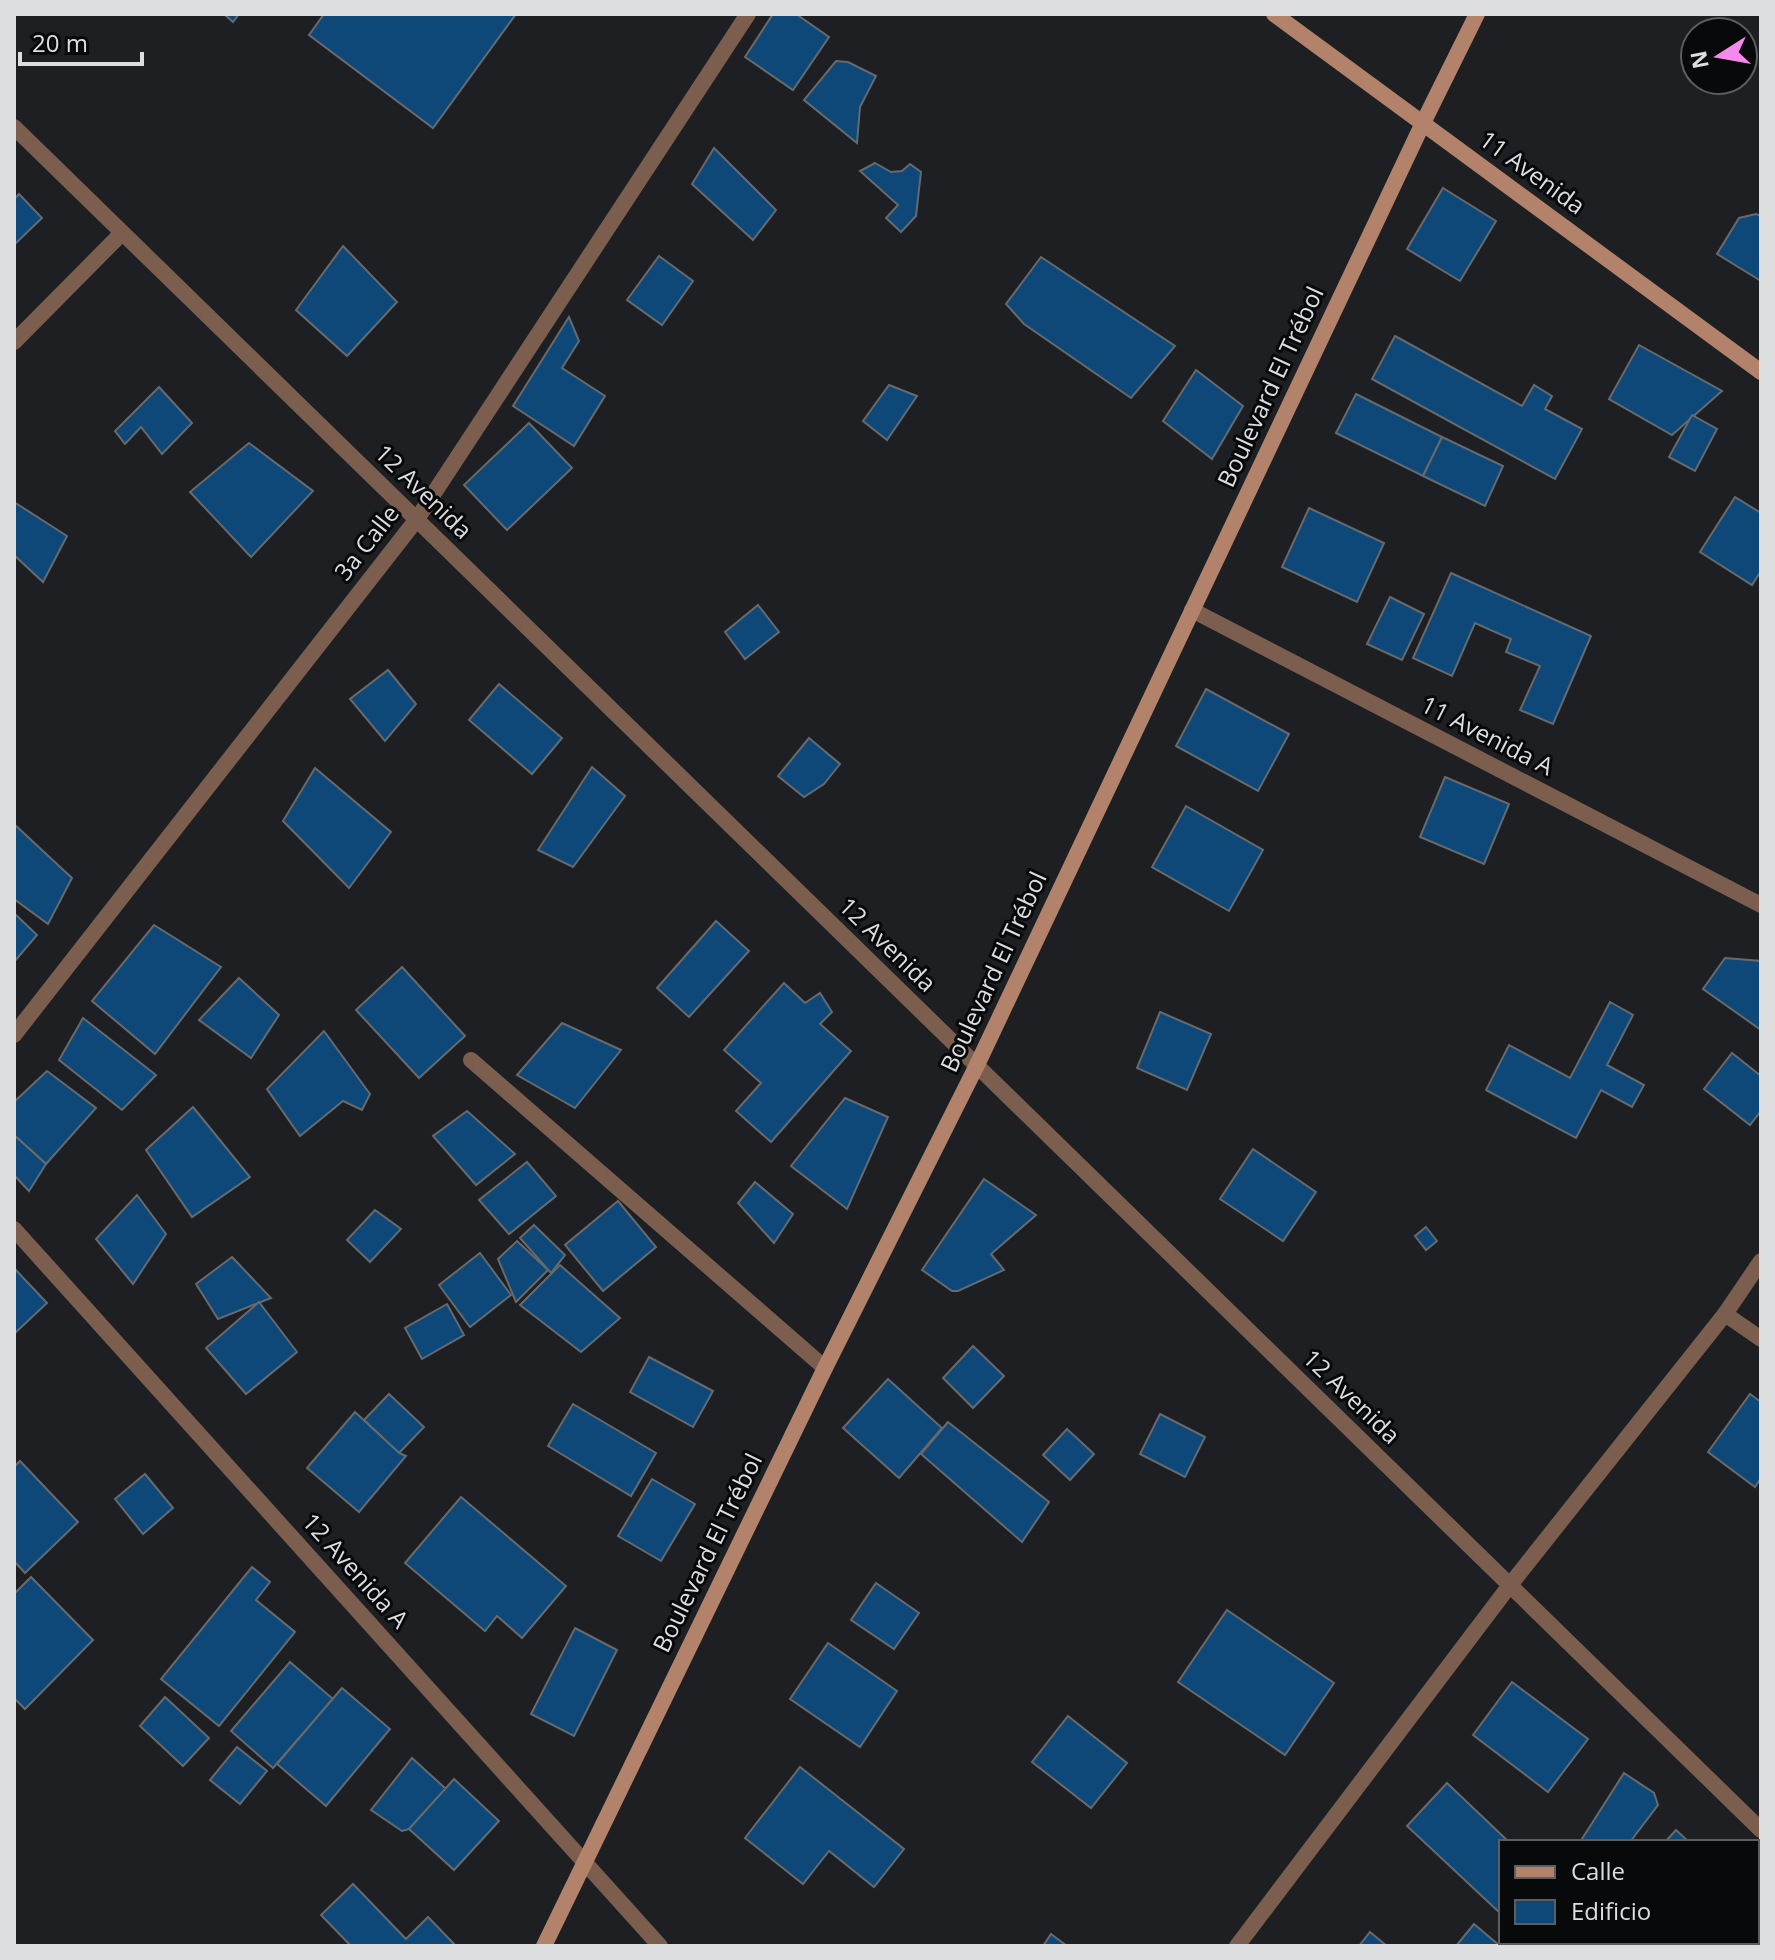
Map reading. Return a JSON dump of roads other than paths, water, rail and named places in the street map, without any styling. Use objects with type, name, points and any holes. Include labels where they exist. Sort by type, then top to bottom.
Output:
[{"type":"main road","name":"11 Avenida","points":[[1274,14],[1761,372]]},
{"type":"main road","name":"Boulevard El Trébol","points":[[544,1946],[825,1368],[977,1065],[1477,14]]},
{"type":"street","name":"3a Calle","points":[[14,1035],[417,519],[748,14]]},
{"type":"street","name":"12 Avenida","points":[[14,127],[1761,1830]]},
{"type":"street","points":[[14,342],[122,233]]},
{"type":"street","name":"11 Avenida A","points":[[1192,610],[1761,905]]},
{"type":"street","points":[[471,1060],[825,1368]]},
{"type":"street","name":"12 Avenida A","points":[[14,1229],[660,1946]]},
{"type":"street","points":[[1237,1946],[1510,1585],[1725,1314],[1761,1261]]},
{"type":"street","points":[[1725,1314],[1761,1339]]}]
